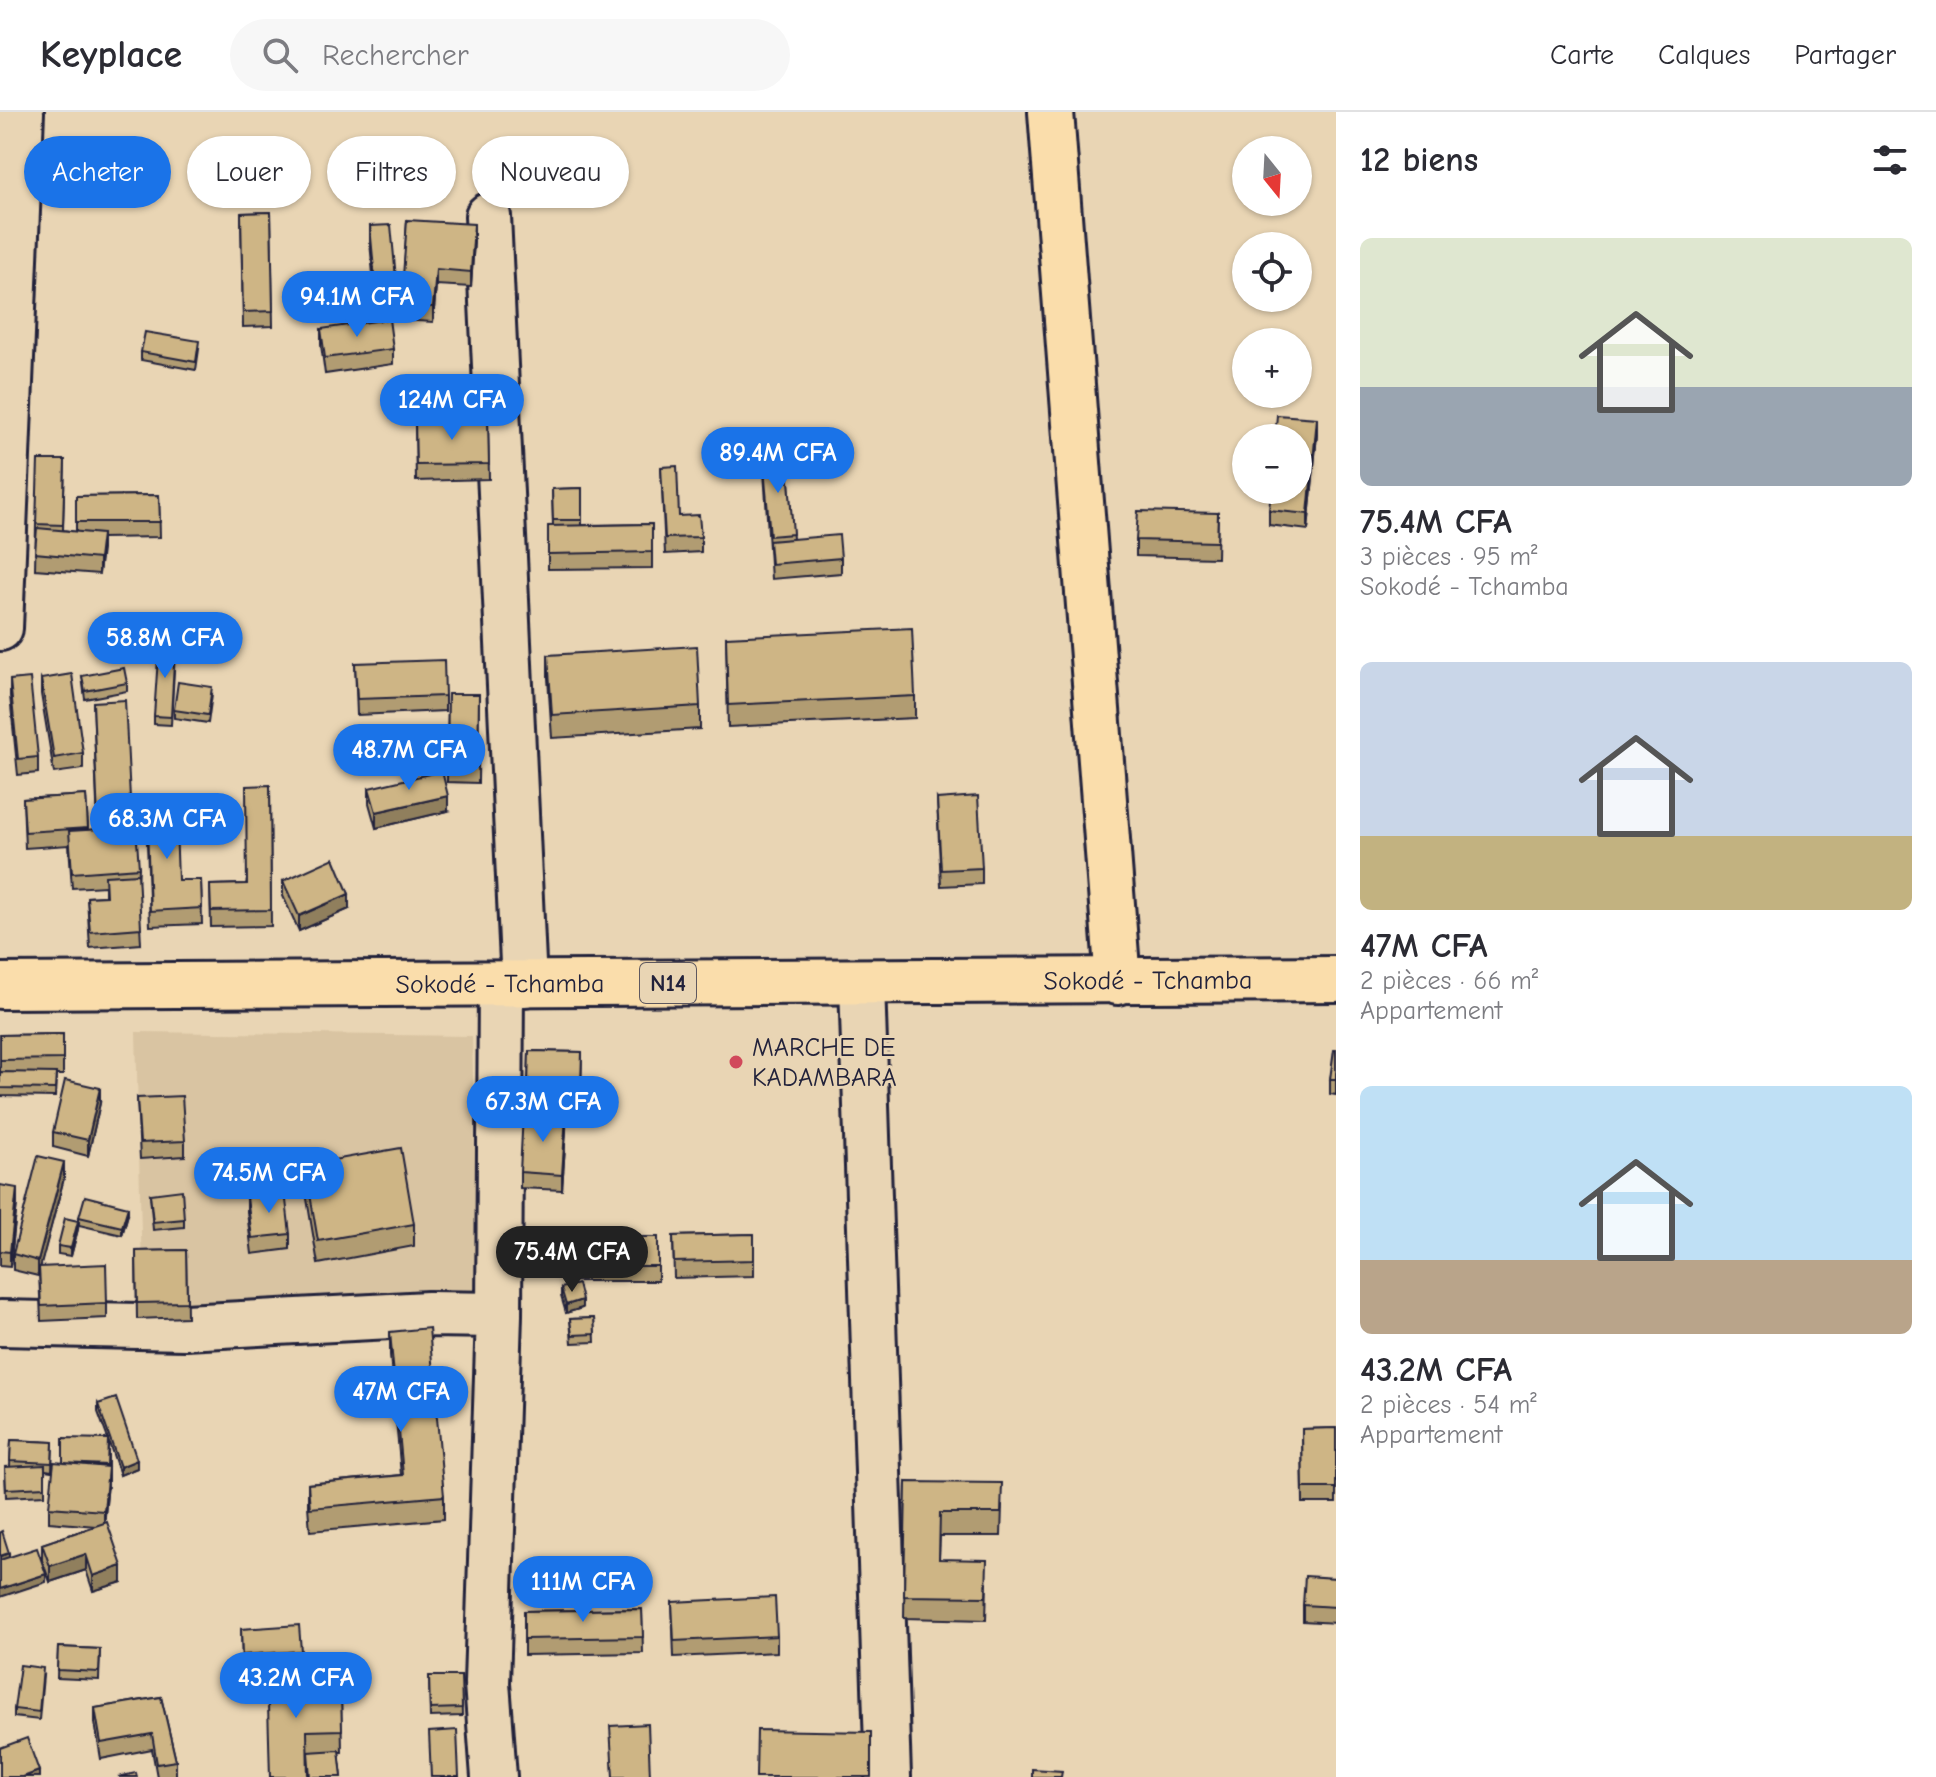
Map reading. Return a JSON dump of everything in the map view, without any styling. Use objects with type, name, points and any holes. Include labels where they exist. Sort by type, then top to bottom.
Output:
[{"type":"main road","points":[[1051,112],[1118,982]]},
{"type":"main road","name":"Sokodé - Tchamba","points":[[0,986],[1336,979]]},
{"type":"street","points":[[0,628],[21,112]]},
{"type":"street","points":[[488,216],[512,984],[487,1683],[494,1777]]},
{"type":"street","points":[[862,983],[888,1777]]},
{"type":"street","points":[[0,1323],[185,1327],[428,1314],[499,1315]]},
{"type":"shaded area","points":[[136,1032],[472,1036],[479,1302],[143,1313]]},
{"type":"building","points":[[271,212],[273,311],[243,312],[241,213]]},
{"type":"building","points":[[407,220],[474,224],[471,272],[436,269],[433,307],[401,305]]},
{"type":"building","points":[[391,225],[398,300],[377,302],[370,226]]},
{"type":"building","points":[[389,319],[393,349],[325,358],[321,329]]},
{"type":"building","points":[[145,332],[199,341],[196,362],[141,352]]},
{"type":"building","points":[[1277,415],[1317,418],[1312,471],[1312,424],[1276,424]]},
{"type":"building","points":[[488,420],[489,464],[416,465],[415,421]]},
{"type":"building","points":[[787,454],[793,534],[770,536],[763,456]]},
{"type":"building","points":[[38,460],[65,460],[63,525],[36,524]]},
{"type":"building","points":[[677,466],[679,516],[699,515],[701,537],[665,538],[661,467]]},
{"type":"building","points":[[582,488],[582,520],[553,520],[552,489]]},
{"type":"building","points":[[159,495],[160,522],[76,522],[76,496]]},
{"type":"building","points":[[1270,504],[1309,504],[1308,514],[1269,510]]},
{"type":"building","points":[[1138,511],[1218,513],[1217,542],[1136,540]]},
{"type":"building","points":[[652,524],[652,552],[548,554],[548,526]]},
{"type":"building","points":[[37,528],[102,534],[99,559],[35,553]]},
{"type":"building","points":[[839,535],[841,558],[771,564],[769,541]]},
{"type":"building","points":[[912,628],[915,696],[728,705],[726,637]]},
{"type":"building","points":[[159,643],[175,644],[171,717],[154,716]]},
{"type":"building","points":[[697,646],[700,706],[552,715],[548,655]]},
{"type":"building","points":[[444,660],[445,696],[357,699],[355,663]]},
{"type":"building","points":[[124,668],[127,683],[85,691],[82,676]]},
{"type":"building","points":[[72,674],[83,753],[54,758],[41,679]]},
{"type":"building","points":[[30,678],[38,757],[18,759],[10,680]]},
{"type":"building","points":[[178,682],[212,687],[208,715],[174,710]]},
{"type":"building","points":[[448,694],[479,694],[478,767],[447,767]]},
{"type":"building","points":[[125,700],[131,818],[98,819],[93,702]]},
{"type":"building","points":[[442,771],[448,796],[376,812],[369,788]]},
{"type":"building","points":[[270,785],[271,910],[211,911],[210,885],[247,884],[246,786]]},
{"type":"building","points":[[86,795],[88,828],[25,832],[23,799]]},
{"type":"building","points":[[978,796],[982,868],[941,870],[937,799]]},
{"type":"building","points":[[175,798],[178,880],[201,880],[202,908],[150,911],[146,799]]},
{"type":"building","points":[[136,827],[139,868],[72,873],[69,831]]},
{"type":"building","points":[[334,858],[349,894],[299,916],[283,881]]},
{"type":"building","points":[[138,874],[141,928],[90,932],[87,897],[106,896],[105,876]]},
{"type":"building","points":[[63,1034],[63,1059],[0,1060],[0,1035]]},
{"type":"building","points":[[1334,1050],[1336,1079],[1330,1079]]},
{"type":"building","points":[[529,1051],[582,1052],[581,1086],[528,1085]]},
{"type":"building","points":[[0,1072],[56,1073],[55,1089],[0,1088]]},
{"type":"building","points":[[65,1080],[100,1088],[88,1140],[53,1132]]},
{"type":"building","points":[[182,1096],[185,1141],[140,1143],[137,1098]]},
{"type":"building","points":[[523,1113],[566,1115],[562,1175],[520,1172]]},
{"type":"building","points":[[401,1148],[414,1224],[318,1241],[305,1165]]},
{"type":"building","points":[[38,1156],[64,1162],[38,1261],[13,1254]]},
{"type":"building","points":[[0,1185],[17,1188],[10,1252],[0,1251]]},
{"type":"building","points":[[182,1190],[184,1219],[153,1222],[150,1194]]},
{"type":"building","points":[[285,1192],[290,1234],[252,1238],[247,1197]]},
{"type":"building","points":[[85,1196],[128,1207],[122,1227],[79,1217]]},
{"type":"building","points":[[65,1218],[78,1221],[71,1248],[58,1246]]},
{"type":"building","points":[[754,1234],[754,1260],[674,1262],[673,1236]]},
{"type":"building","points":[[563,1237],[658,1237],[658,1266],[563,1266]]},
{"type":"building","points":[[186,1250],[187,1302],[137,1303],[136,1251]]},
{"type":"building","points":[[106,1264],[107,1303],[41,1306],[39,1267]]},
{"type":"building","points":[[578,1284],[582,1300],[566,1305],[561,1288]]},
{"type":"building","points":[[594,1318],[595,1334],[572,1335],[570,1319]]},
{"type":"building","points":[[429,1328],[444,1496],[310,1508],[308,1484],[403,1475],[390,1332]]},
{"type":"building","points":[[116,1398],[137,1460],[120,1467],[98,1404]]},
{"type":"building","points":[[1336,1428],[1336,1488],[1303,1488],[1302,1429]]},
{"type":"building","points":[[63,1438],[108,1439],[107,1465],[63,1463]]},
{"type":"building","points":[[11,1440],[53,1442],[52,1463],[10,1461]]},
{"type":"building","points":[[54,1462],[108,1467],[104,1511],[49,1507]]},
{"type":"building","points":[[45,1465],[45,1487],[6,1489],[5,1467]]},
{"type":"building","points":[[906,1482],[1002,1483],[1001,1513],[940,1513],[939,1559],[987,1560],[986,1597],[904,1596]]},
{"type":"building","points":[[107,1522],[122,1566],[93,1576],[86,1554],[50,1566],[42,1544]]},
{"type":"building","points":[[0,1532],[9,1553],[0,1556]]},
{"type":"building","points":[[37,1548],[46,1574],[0,1589],[0,1560]]},
{"type":"building","points":[[1305,1576],[1336,1578],[1336,1607],[1303,1605]]},
{"type":"building","points":[[775,1597],[777,1636],[674,1641],[672,1602]]},
{"type":"building","points":[[642,1609],[643,1637],[524,1639],[524,1611]]},
{"type":"building","points":[[299,1625],[301,1651],[242,1655],[241,1629]]},
{"type":"building","points":[[58,1647],[100,1649],[99,1672],[57,1670]]},
{"type":"building","points":[[20,1665],[43,1668],[39,1712],[14,1709]]},
{"type":"building","points":[[267,1668],[305,1668],[306,1695],[341,1695],[342,1730],[307,1731],[308,1777],[270,1777]]},
{"type":"building","points":[[429,1676],[461,1676],[462,1708],[430,1709]]},
{"type":"building","points":[[161,1697],[176,1761],[157,1764],[152,1734],[101,1743],[95,1708]]},
{"type":"building","points":[[648,1724],[650,1777],[613,1777],[610,1726]]},
{"type":"building","points":[[457,1730],[459,1777],[431,1777],[429,1732]]},
{"type":"building","points":[[757,1730],[871,1732],[871,1777],[756,1777]]},
{"type":"building","points":[[27,1738],[39,1771],[23,1777],[0,1777],[0,1748]]},
{"type":"building","points":[[339,1750],[342,1777],[310,1777],[308,1752]]},
{"type":"building","points":[[1032,1769],[1062,1771],[1061,1777],[1032,1777]]},
{"type":"place","name":"MARCHE DE KADAMBARA","points":[[736,1062]]}]
